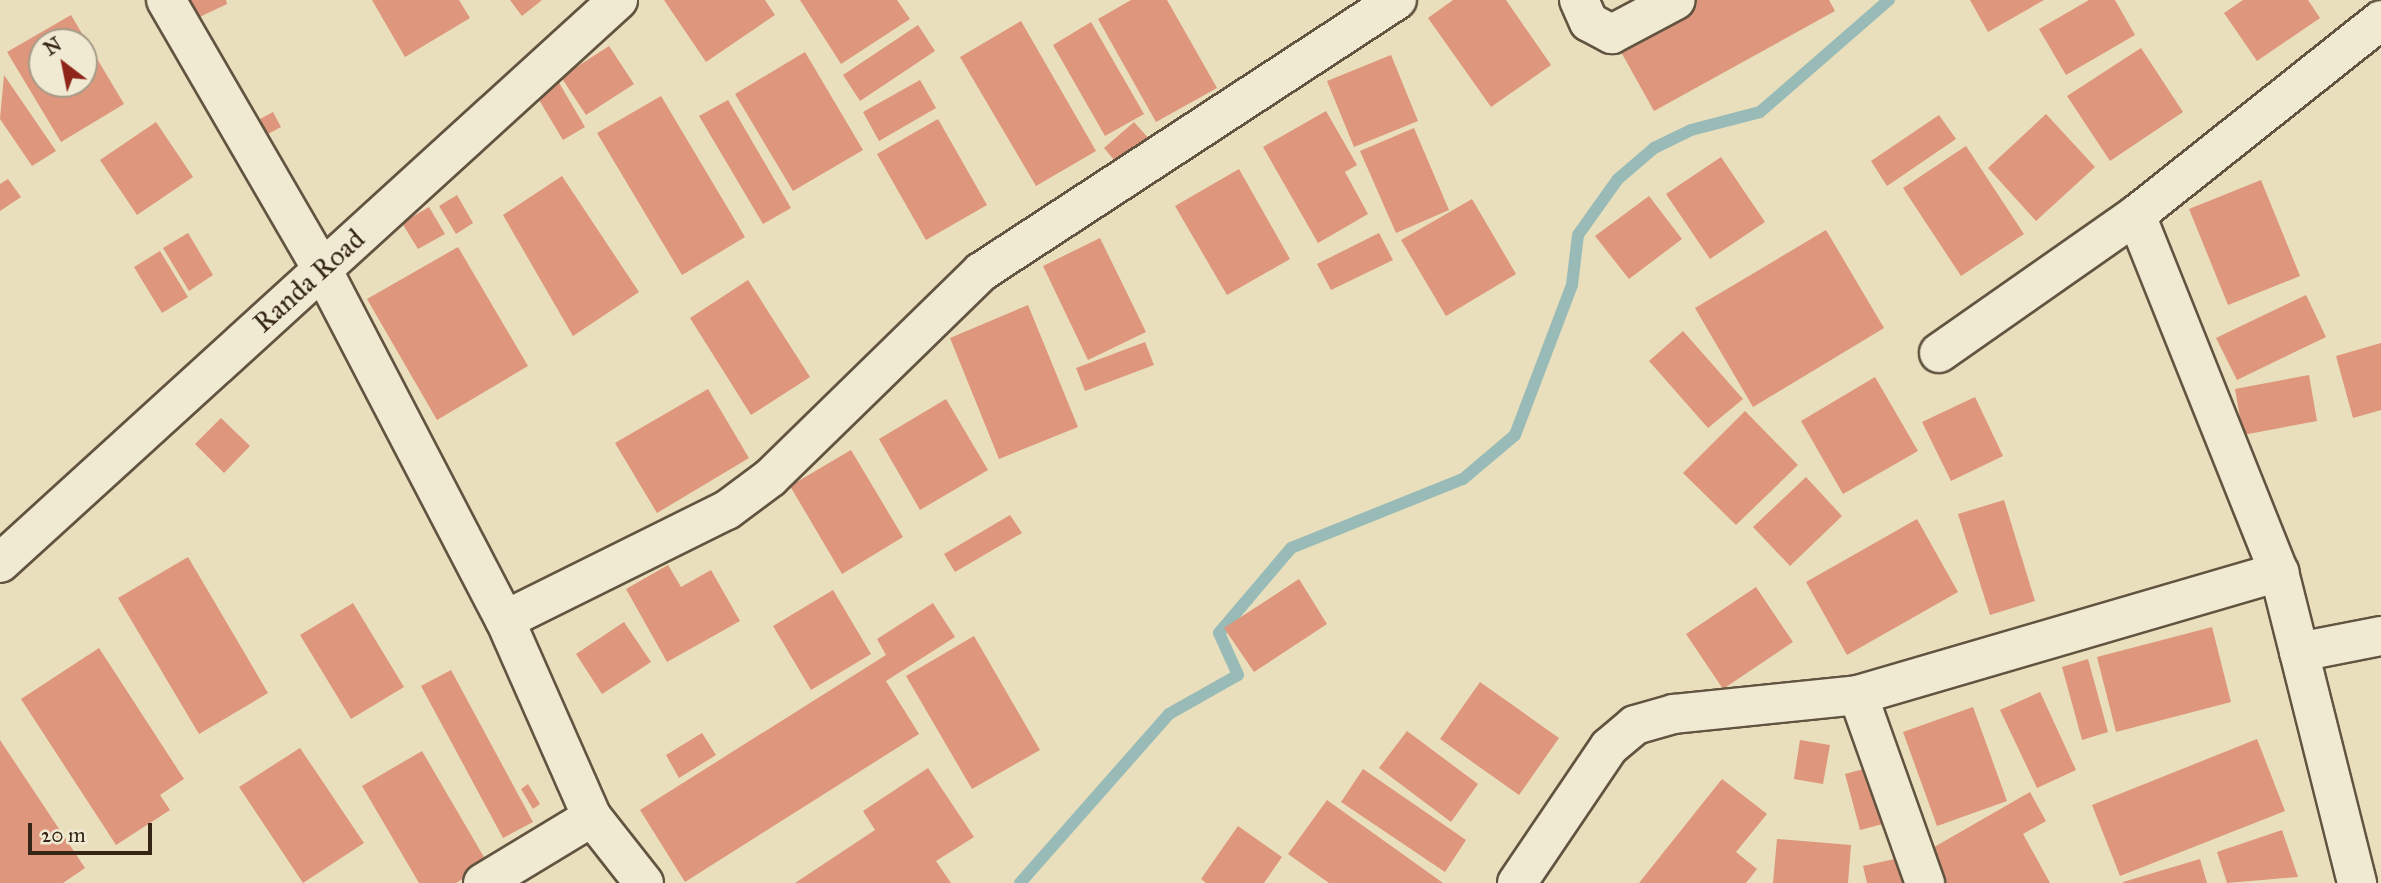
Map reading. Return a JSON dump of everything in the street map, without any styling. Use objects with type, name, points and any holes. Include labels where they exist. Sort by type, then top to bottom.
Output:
[{"type":"street","points":[[166,0],[323,269],[505,620],[592,817],[645,883]]},
{"type":"street","name":"Randa Road","points":[[0,563],[618,0]]},
{"type":"street","points":[[505,620],[727,510],[770,478],[981,272],[1397,0]]},
{"type":"street","points":[[1579,0],[1589,22],[1612,34],[1676,0]]},
{"type":"street","points":[[1939,353],[2136,215],[2381,20]]},
{"type":"street","points":[[2136,215],[2279,572],[2357,883]]},
{"type":"street","points":[[1517,883],[1609,747],[1635,726],[1674,714],[1858,695],[2279,572]]},
{"type":"street","points":[[2299,652],[2381,636]]},
{"type":"street","points":[[1858,695],[1925,883]]},
{"type":"street","points":[[483,883],[592,817]]},
{"type":"building","points":[[178,0],[226,0],[227,4],[189,22]]},
{"type":"building","points":[[372,0],[459,0],[470,18],[405,57]]},
{"type":"building","points":[[510,0],[542,0],[522,16]]},
{"type":"building","points":[[664,0],[765,0],[775,15],[706,62]]},
{"type":"building","points":[[800,0],[897,0],[910,19],[841,64]]},
{"type":"building","points":[[1131,0],[1167,0],[1217,88],[1156,122],[1098,19]]},
{"type":"building","points":[[1453,0],[1506,0],[1551,65],[1491,107],[1428,18]]},
{"type":"building","points":[[1694,0],[1829,0],[1835,11],[1654,111],[1616,43]]},
{"type":"building","points":[[1970,0],[2044,0],[1988,32]]},
{"type":"building","points":[[2089,0],[2115,0],[2135,35],[2066,75],[2039,29]]},
{"type":"building","points":[[2243,0],[2308,0],[2320,18],[2257,61],[2224,13]]},
{"type":"building","points":[[71,15],[79,28],[49,28]]},
{"type":"building","points":[[1021,21],[1096,151],[1036,186],[960,57]]},
{"type":"building","points":[[1091,22],[1144,114],[1105,136],[1053,45]]},
{"type":"building","points":[[918,25],[935,51],[860,101],[843,75]]},
{"type":"building","points":[[28,40],[28,87],[7,52]]},
{"type":"building","points":[[609,46],[634,84],[586,115],[561,77]]},
{"type":"building","points":[[2141,48],[2183,112],[2110,161],[2067,96]]},
{"type":"building","points":[[805,52],[863,150],[793,191],[735,94]]},
{"type":"building","points":[[1391,55],[1418,121],[1354,147],[1327,81]]},
{"type":"building","points":[[98,60],[124,104],[61,142],[35,98],[98,98]]},
{"type":"building","points":[[4,75],[56,151],[32,166],[0,119]]},
{"type":"building","points":[[920,80],[936,108],[879,141],[863,112]]},
{"type":"building","points":[[558,81],[585,127],[563,140],[536,95]]},
{"type":"building","points":[[661,96],[745,237],[682,275],[597,133]]},
{"type":"building","points":[[728,100],[791,208],[763,224],[699,116]]},
{"type":"building","points":[[1326,111],[1357,165],[1345,172],[1368,214],[1318,243],[1263,147]]},
{"type":"building","points":[[273,112],[281,127],[251,143],[243,128]]},
{"type":"building","points":[[2046,114],[2095,167],[2036,221],[1988,168]]},
{"type":"building","points":[[1939,115],[1956,139],[1887,186],[1871,161]]},
{"type":"building","points":[[938,119],[987,205],[926,240],[877,154]]},
{"type":"building","points":[[156,122],[193,177],[137,215],[100,160]]},
{"type":"building","points":[[1134,122],[1151,141],[1121,168],[1104,148]]},
{"type":"building","points":[[1414,128],[1449,210],[1396,233],[1360,151]]},
{"type":"building","points":[[1966,146],[2024,234],[1961,276],[1903,188]]},
{"type":"building","points":[[1721,157],[1765,222],[1710,259],[1666,194]]},
{"type":"building","points":[[1239,169],[1290,259],[1227,295],[1175,206]]},
{"type":"building","points":[[562,176],[639,292],[573,336],[503,215]]},
{"type":"building","points":[[8,179],[21,197],[0,211],[0,184]]},
{"type":"building","points":[[2261,180],[2300,276],[2228,305],[2189,209]]},
{"type":"building","points":[[457,195],[473,223],[456,234],[439,206]]},
{"type":"building","points":[[1649,196],[1682,239],[1629,279],[1595,236]]},
{"type":"building","points":[[1472,199],[1516,274],[1446,316],[1401,240]]},
{"type":"building","points":[[429,207],[445,234],[418,249],[402,223]]},
{"type":"building","points":[[1826,230],[1884,328],[1753,407],[1695,308]]},
{"type":"building","points":[[188,233],[213,275],[189,291],[163,248]]},
{"type":"building","points":[[1379,233],[1393,260],[1331,290],[1317,264]]},
{"type":"building","points":[[1100,238],[1146,332],[1088,360],[1043,266]]},
{"type":"building","points":[[458,247],[528,366],[437,420],[367,299]]},
{"type":"building","points":[[160,251],[188,297],[162,313],[134,267]]},
{"type":"building","points":[[748,280],[810,377],[751,415],[690,318]]},
{"type":"building","points":[[2306,295],[2326,337],[2237,380],[2216,338]]},
{"type":"building","points":[[1028,305],[1078,427],[999,459],[950,338]]},
{"type":"building","points":[[1683,331],[1743,399],[1708,428],[1649,361]]},
{"type":"building","points":[[1145,342],[1154,365],[1085,391],[1076,368]]},
{"type":"building","points":[[2381,343],[2381,410],[2353,418],[2336,356]]},
{"type":"building","points":[[2309,375],[2317,421],[2243,435],[2235,389]]},
{"type":"building","points":[[1875,377],[1918,451],[1843,494],[1801,421]]},
{"type":"building","points":[[708,389],[749,458],[657,513],[615,443]]},
{"type":"building","points":[[1975,397],[2003,456],[1951,481],[1922,422]]},
{"type":"building","points":[[946,399],[988,470],[920,510],[879,439]]},
{"type":"building","points":[[1745,411],[1798,465],[1736,525],[1683,473]]},
{"type":"building","points":[[221,418],[250,446],[224,473],[195,444]]},
{"type":"building","points":[[851,450],[903,537],[842,574],[790,486]]},
{"type":"building","points":[[1806,477],[1842,516],[1790,566],[1753,527]]},
{"type":"building","points":[[2004,500],[2035,601],[1990,615],[1958,514]]},
{"type":"building","points":[[1010,515],[1022,533],[955,572],[944,554]]},
{"type":"building","points":[[1917,519],[1958,592],[1847,655],[1806,582]]},
{"type":"building","points":[[188,557],[268,693],[199,734],[118,598]]},
{"type":"building","points":[[668,565],[681,587],[711,570],[740,621],[667,662],[626,589]]},
{"type":"building","points":[[1299,579],[1327,624],[1254,672],[1224,628]]},
{"type":"building","points":[[1756,587],[1793,642],[1723,689],[1686,634]]},
{"type":"building","points":[[833,590],[871,654],[811,690],[773,626]]},
{"type":"building","points":[[353,603],[404,687],[351,719],[300,635]]},
{"type":"building","points":[[933,603],[955,637],[886,681],[919,734],[685,882],[640,810],[886,655],[877,639]]},
{"type":"building","points":[[624,622],[651,662],[602,694],[576,654]]},
{"type":"building","points":[[2212,627],[2231,702],[2116,732],[2097,657]]},
{"type":"building","points":[[974,636],[1040,750],[972,789],[906,676]]},
{"type":"building","points":[[99,648],[184,779],[160,795],[170,810],[116,845],[21,699]]},
{"type":"building","points":[[2088,659],[2108,732],[2082,740],[2062,667]]},
{"type":"building","points":[[451,670],[533,822],[503,838],[421,686]]},
{"type":"building","points":[[1480,682],[1559,738],[1519,795],[1440,739]]},
{"type":"building","points":[[2040,692],[2076,770],[2037,788],[2000,710]]},
{"type":"building","points":[[1973,707],[2007,801],[1937,826],[1903,732]]},
{"type":"building","points":[[1407,731],[1478,784],[1451,822],[1379,768]]},
{"type":"building","points":[[702,733],[716,755],[679,778],[666,755]]},
{"type":"building","points":[[2257,739],[2285,811],[2120,876],[2092,805]]},
{"type":"building","points":[[0,740],[85,868],[63,883],[0,883]]},
{"type":"building","points":[[1800,740],[1830,745],[1823,784],[1794,779]]},
{"type":"building","points":[[300,748],[364,843],[303,883],[239,787]]},
{"type":"building","points":[[422,751],[488,864],[456,883],[419,883],[362,786]]},
{"type":"building","points":[[1878,765],[1894,821],[1860,830],[1845,774]]},
{"type":"building","points":[[928,768],[974,837],[936,861],[951,883],[795,883],[875,830],[863,811]]},
{"type":"building","points":[[1363,769],[1466,840],[1445,872],[1341,802]]},
{"type":"building","points":[[1722,779],[1767,814],[1736,852],[1757,869],[1746,883],[1639,883]]},
{"type":"building","points":[[528,784],[540,804],[533,809],[521,789]]},
{"type":"building","points":[[2030,792],[2046,821],[2023,834],[2050,883],[1938,883],[1922,854]]},
{"type":"building","points":[[1327,800],[1443,883],[1329,883],[1288,854]]},
{"type":"building","points":[[1238,826],[1282,857],[1264,883],[1206,883],[1201,879]]},
{"type":"building","points":[[2282,830],[2298,877],[2227,883],[2217,852]]},
{"type":"building","points":[[1777,839],[1851,845],[1848,883],[1773,883]]},
{"type":"building","points":[[1899,858],[1904,883],[1867,883],[1863,866]]},
{"type":"building","points":[[2200,859],[2207,883],[2123,883],[2123,882]]},
{"type":"waterway","points":[[1020,883],[1169,714],[1238,675],[1219,633],[1291,548],[1463,479],[1515,435],[1572,285],[1578,235],[1618,179],[1654,148],[1691,130],[1760,112],[1889,0]]}]
